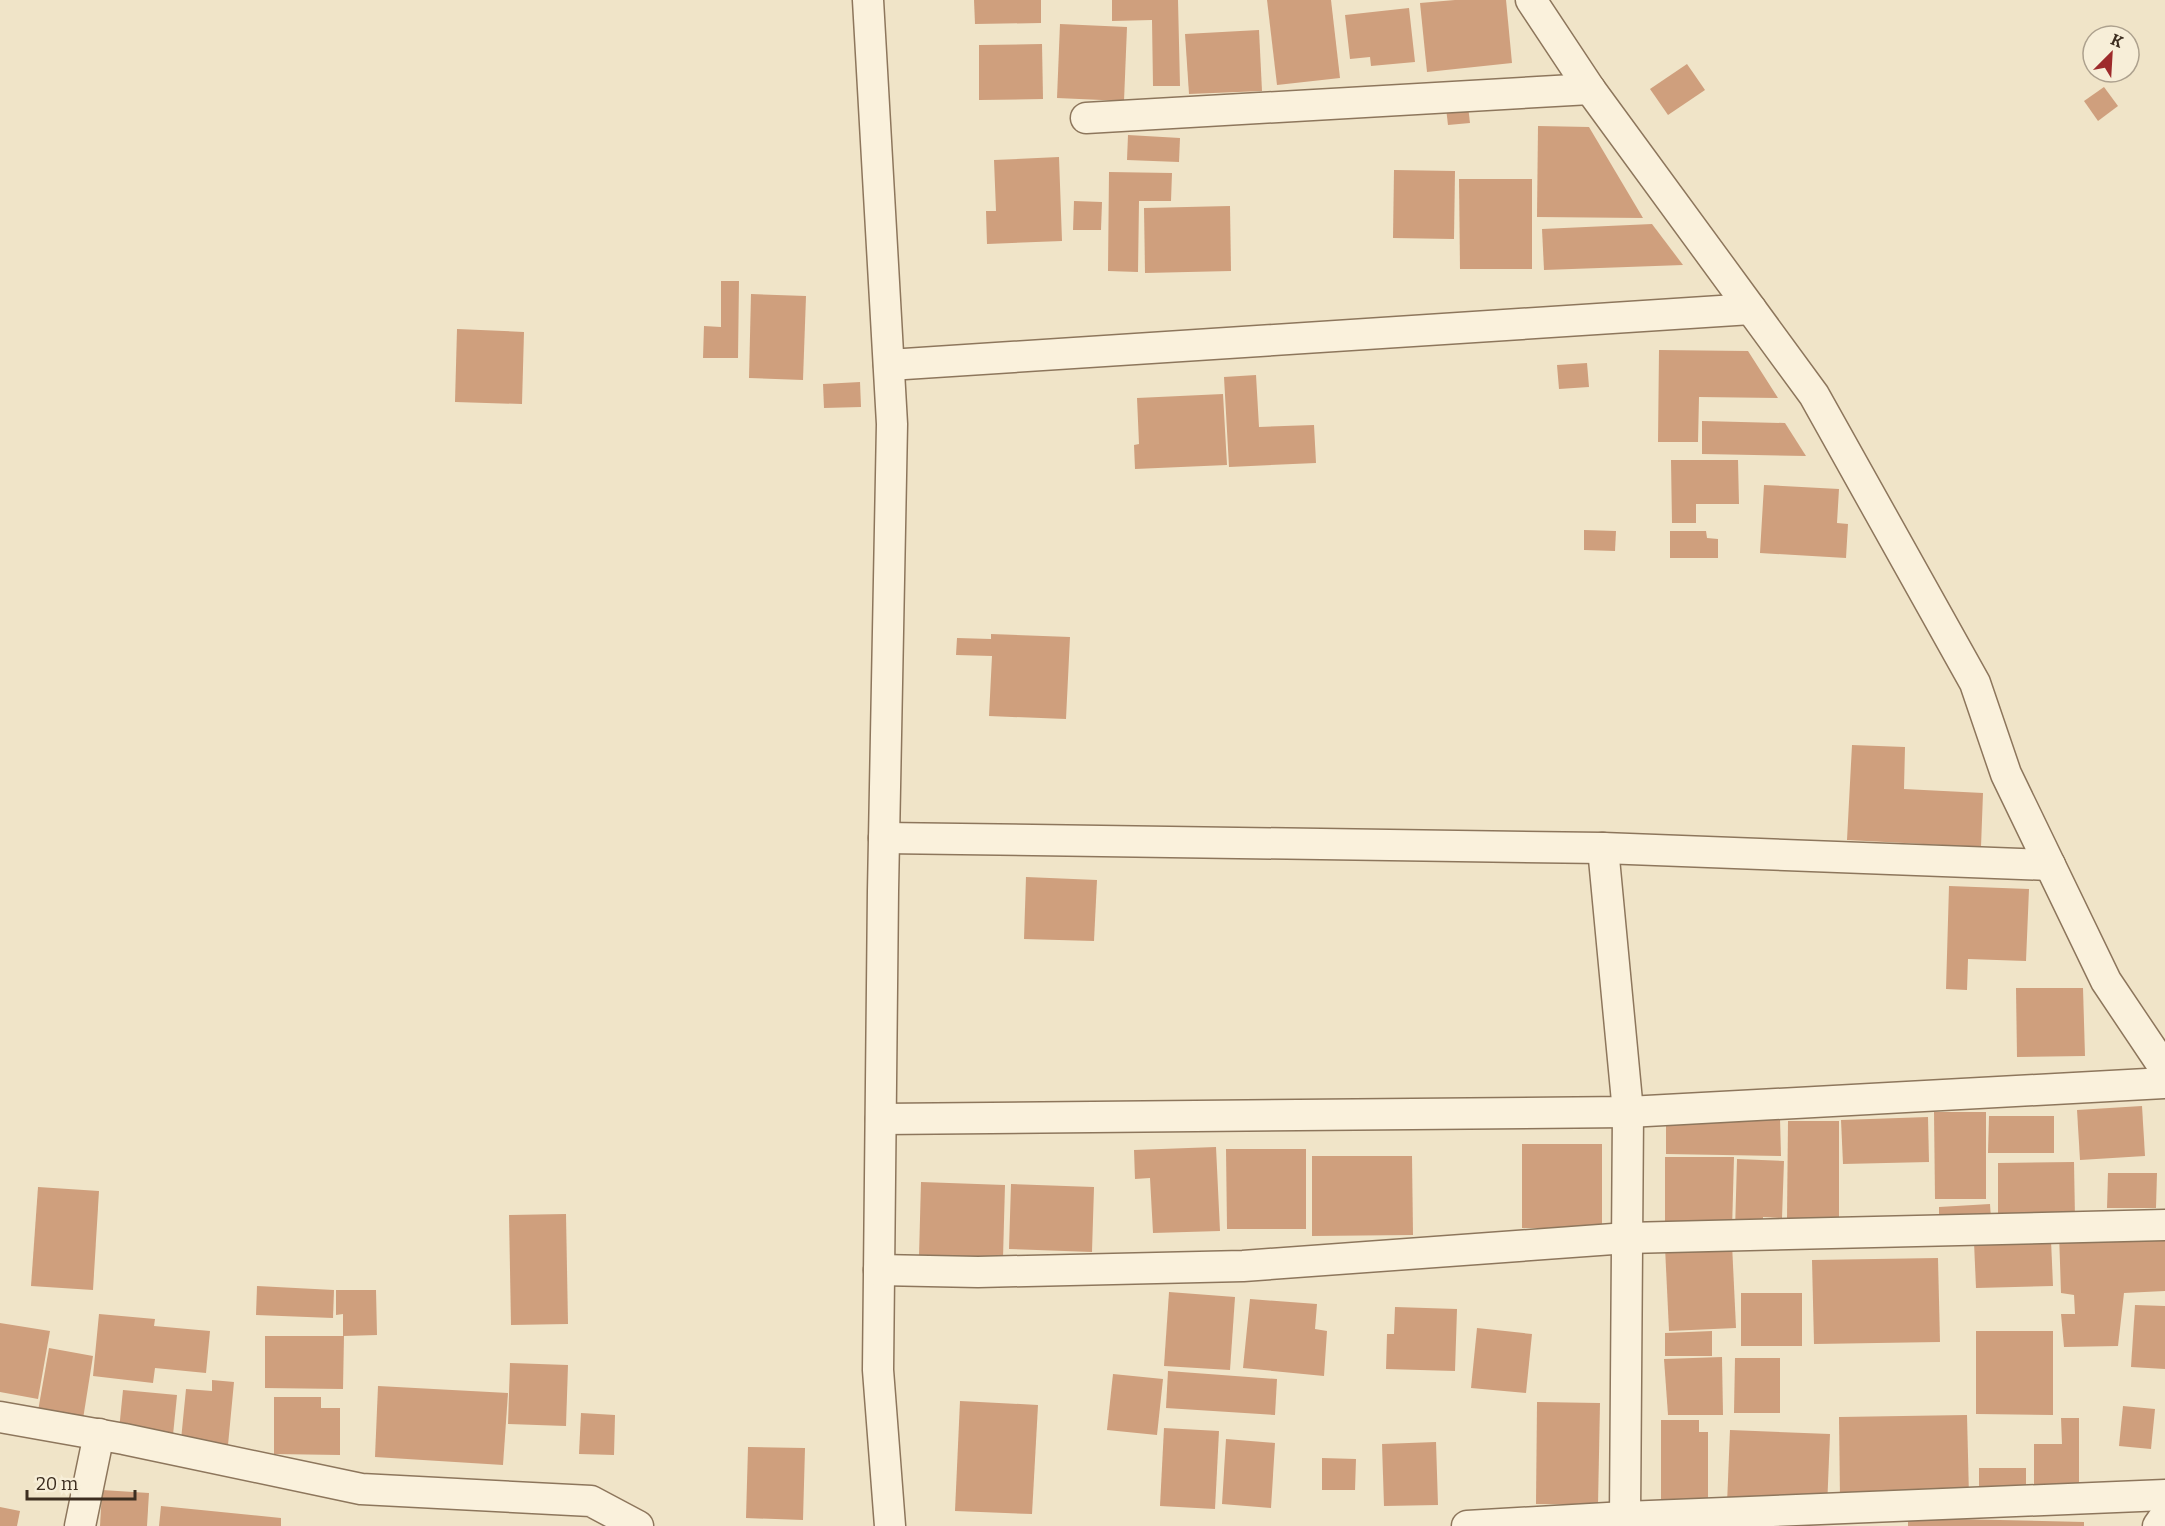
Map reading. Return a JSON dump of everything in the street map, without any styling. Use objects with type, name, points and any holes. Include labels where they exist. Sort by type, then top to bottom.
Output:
[{"type":"street","points":[[868,0],[892,424],[884,838],[878,1370],[890,1526]]},
{"type":"street","points":[[1531,0],[1590,89],[1814,395],[1975,682],[2006,774],[2106,981],[2165,1069]]},
{"type":"street","points":[[1086,118],[1590,89]]},
{"type":"street","points":[[889,365],[1751,309]]},
{"type":"street","points":[[884,838],[1603,848],[2050,865]]},
{"type":"street","points":[[1603,848],[1628,1112],[1625,1517]]},
{"type":"street","points":[[881,1119],[1628,1112],[2165,1083]]},
{"type":"street","points":[[879,1270],[978,1272],[1243,1266],[1627,1238],[2165,1225]]},
{"type":"street","points":[[0,1417],[99,1434],[361,1489],[591,1501],[638,1526]]},
{"type":"street","points":[[80,1526],[99,1434]]},
{"type":"street","points":[[1467,1526],[1625,1517],[2165,1495]]},
{"type":"street","points":[[2158,1526],[2165,1516]]},
{"type":"building","points":[[974,0],[1041,0],[1041,23],[975,24]]},
{"type":"building","points":[[1112,0],[1178,0],[1180,86],[1153,86],[1152,20],[1112,21]]},
{"type":"building","points":[[1267,0],[1331,0],[1340,78],[1277,85]]},
{"type":"building","points":[[1506,0],[1512,63],[1427,72],[1420,3]]},
{"type":"building","points":[[1409,8],[1415,62],[1371,66],[1370,57],[1350,59],[1345,15]]},
{"type":"building","points":[[1060,24],[1127,27],[1124,101],[1057,98]]},
{"type":"building","points":[[1259,30],[1262,91],[1189,94],[1185,34]]},
{"type":"building","points":[[1042,44],[1043,99],[979,100],[979,45]]},
{"type":"building","points":[[1687,64],[1705,90],[1668,115],[1650,89]]},
{"type":"building","points":[[2104,87],[2118,106],[2098,121],[2084,101]]},
{"type":"building","points":[[1468,106],[1470,123],[1448,125],[1446,108]]},
{"type":"building","points":[[1538,126],[1589,127],[1643,218],[1537,217]]},
{"type":"building","points":[[1128,135],[1180,138],[1179,162],[1127,160]]},
{"type":"building","points":[[1059,157],[1062,241],[987,244],[986,211],[996,211],[994,160]]},
{"type":"building","points":[[1394,170],[1455,171],[1454,239],[1393,238]]},
{"type":"building","points":[[1109,172],[1172,173],[1171,201],[1139,201],[1138,272],[1108,271]]},
{"type":"building","points":[[1459,179],[1532,179],[1532,269],[1460,269]]},
{"type":"building","points":[[1074,201],[1102,202],[1101,230],[1073,230]]},
{"type":"building","points":[[1230,206],[1231,271],[1145,273],[1144,208]]},
{"type":"building","points":[[1652,224],[1683,265],[1544,270],[1542,229]]},
{"type":"building","points":[[721,281],[739,281],[738,358],[703,358],[704,326],[721,327]]},
{"type":"building","points":[[751,294],[806,296],[803,380],[749,378]]},
{"type":"building","points":[[457,329],[524,332],[522,404],[455,402]]},
{"type":"building","points":[[1659,350],[1748,351],[1778,398],[1699,397],[1698,442],[1658,442]]},
{"type":"building","points":[[1587,363],[1589,387],[1559,389],[1557,365]]},
{"type":"building","points":[[1256,375],[1259,427],[1314,425],[1316,463],[1229,467],[1224,377]]},
{"type":"building","points":[[860,382],[861,407],[824,408],[823,384]]},
{"type":"building","points":[[1223,394],[1227,465],[1135,469],[1134,445],[1139,444],[1137,398]]},
{"type":"building","points":[[1702,421],[1785,423],[1806,456],[1702,454]]},
{"type":"building","points":[[1671,460],[1738,460],[1739,504],[1696,504],[1696,523],[1672,523]]},
{"type":"building","points":[[1764,485],[1839,489],[1837,523],[1848,524],[1846,558],[1760,553]]},
{"type":"building","points":[[1584,530],[1616,531],[1615,551],[1584,550]]},
{"type":"building","points":[[1670,531],[1706,531],[1707,538],[1718,539],[1718,558],[1670,558]]},
{"type":"building","points":[[991,634],[1070,637],[1066,719],[989,716],[992,656],[956,655],[957,638],[991,639]]},
{"type":"building","points":[[1852,745],[1905,747],[1904,789],[1983,793],[1981,847],[1847,840]]},
{"type":"building","points":[[1026,877],[1097,880],[1094,941],[1024,939]]},
{"type":"building","points":[[1949,886],[2029,889],[2026,961],[1968,959],[1967,990],[1946,989]]},
{"type":"building","points":[[2016,988],[2083,988],[2085,1056],[2017,1057]]},
{"type":"building","points":[[2142,1106],[2145,1156],[2080,1160],[2077,1110]]},
{"type":"building","points":[[1934,1112],[1986,1112],[1986,1199],[1935,1199]]},
{"type":"building","points":[[1989,1116],[2054,1116],[2054,1153],[1988,1153]]},
{"type":"building","points":[[1928,1117],[1929,1162],[1843,1164],[1841,1120]]},
{"type":"building","points":[[1666,1118],[1780,1119],[1781,1156],[1666,1154]]},
{"type":"building","points":[[1788,1121],[1839,1121],[1839,1218],[1787,1218]]},
{"type":"building","points":[[1522,1144],[1602,1144],[1602,1228],[1522,1228]]},
{"type":"building","points":[[1216,1147],[1220,1231],[1153,1233],[1150,1178],[1135,1179],[1134,1150]]},
{"type":"building","points":[[1226,1149],[1306,1149],[1306,1229],[1227,1229]]},
{"type":"building","points":[[1312,1156],[1412,1156],[1413,1235],[1312,1236]]},
{"type":"building","points":[[1665,1157],[1734,1157],[1732,1230],[1665,1229]]},
{"type":"building","points":[[1737,1159],[1784,1161],[1782,1218],[1763,1217],[1763,1232],[1735,1231]]},
{"type":"building","points":[[2074,1162],[2075,1219],[1998,1220],[1998,1163]]},
{"type":"building","points":[[2108,1173],[2157,1173],[2156,1208],[2107,1208]]},
{"type":"building","points":[[921,1182],[1005,1185],[1003,1258],[919,1256]]},
{"type":"building","points":[[1011,1184],[1094,1187],[1092,1252],[1009,1249]]},
{"type":"building","points":[[38,1187],[99,1191],[93,1290],[31,1286]]},
{"type":"building","points":[[1990,1204],[1991,1219],[1939,1221],[1939,1207]]},
{"type":"building","points":[[566,1214],[568,1324],[511,1325],[509,1215]]},
{"type":"building","points":[[2165,1230],[2165,1291],[2124,1293],[2118,1346],[2064,1347],[2061,1314],[2075,1314],[2074,1295],[2061,1293],[2059,1233]]},
{"type":"building","points":[[2051,1240],[2053,1286],[1976,1288],[1974,1242]]},
{"type":"building","points":[[1732,1244],[1736,1328],[1669,1331],[1665,1247]]},
{"type":"building","points":[[1938,1258],[1940,1342],[1814,1344],[1812,1260]]},
{"type":"building","points":[[257,1286],[334,1290],[333,1318],[256,1315]]},
{"type":"building","points":[[336,1290],[376,1290],[377,1335],[343,1336],[343,1314],[336,1315]]},
{"type":"building","points":[[1169,1292],[1235,1297],[1230,1370],[1164,1366]]},
{"type":"building","points":[[1741,1293],[1802,1293],[1802,1346],[1741,1346]]},
{"type":"building","points":[[1250,1299],[1317,1304],[1315,1329],[1327,1331],[1324,1376],[1243,1368]]},
{"type":"building","points":[[2135,1305],[2165,1306],[2165,1369],[2131,1367]]},
{"type":"building","points":[[1395,1307],[1457,1309],[1455,1371],[1386,1369],[1387,1334],[1394,1334]]},
{"type":"building","points":[[99,1314],[155,1319],[154,1326],[210,1331],[206,1373],[155,1368],[153,1383],[93,1376]]},
{"type":"building","points":[[0,1323],[50,1331],[38,1399],[0,1392]]},
{"type":"building","points":[[1477,1328],[1532,1334],[1526,1393],[1471,1388]]},
{"type":"building","points":[[1712,1331],[1712,1356],[1665,1356],[1665,1333]]},
{"type":"building","points":[[1976,1331],[2053,1331],[2053,1415],[1976,1414]]},
{"type":"building","points":[[265,1336],[344,1336],[343,1389],[265,1388]]},
{"type":"building","points":[[49,1348],[93,1356],[83,1419],[38,1411]]},
{"type":"building","points":[[1722,1357],[1723,1415],[1668,1415],[1664,1359]]},
{"type":"building","points":[[1735,1358],[1780,1358],[1780,1413],[1734,1413]]},
{"type":"building","points":[[510,1363],[568,1365],[566,1426],[508,1424]]},
{"type":"building","points":[[1168,1371],[1277,1379],[1275,1415],[1166,1408]]},
{"type":"building","points":[[1113,1374],[1163,1379],[1157,1435],[1107,1430]]},
{"type":"building","points":[[212,1380],[234,1382],[228,1445],[181,1440],[186,1389],[212,1391]]},
{"type":"building","points":[[378,1386],[508,1393],[503,1465],[375,1457]]},
{"type":"building","points":[[123,1390],[177,1395],[173,1435],[119,1430]]},
{"type":"building","points":[[274,1397],[321,1397],[321,1408],[340,1408],[340,1455],[274,1454]]},
{"type":"building","points":[[960,1401],[1038,1405],[1032,1514],[955,1511]]},
{"type":"building","points":[[1537,1402],[1600,1403],[1598,1505],[1536,1504]]},
{"type":"building","points":[[2123,1406],[2155,1409],[2151,1449],[2119,1446]]},
{"type":"building","points":[[581,1413],[615,1415],[614,1455],[579,1454]]},
{"type":"building","points":[[1967,1415],[1969,1497],[1840,1499],[1839,1417]]},
{"type":"building","points":[[2061,1418],[2079,1418],[2079,1491],[2034,1490],[2034,1444],[2062,1444]]},
{"type":"building","points":[[1661,1420],[1699,1420],[1699,1432],[1708,1432],[1708,1509],[1661,1509]]},
{"type":"building","points":[[1164,1428],[1219,1431],[1215,1509],[1160,1506]]},
{"type":"building","points":[[1730,1430],[1830,1434],[1827,1508],[1727,1504]]},
{"type":"building","points":[[1226,1439],[1275,1443],[1271,1508],[1222,1504]]},
{"type":"building","points":[[1436,1442],[1438,1505],[1384,1506],[1382,1444]]},
{"type":"building","points":[[748,1447],[805,1448],[803,1520],[746,1518]]},
{"type":"building","points":[[1322,1458],[1356,1459],[1355,1490],[1322,1490]]},
{"type":"building","points":[[1979,1468],[2026,1468],[2026,1488],[1979,1487]]},
{"type":"building","points":[[102,1490],[149,1493],[147,1526],[100,1526]]},
{"type":"building","points":[[161,1506],[281,1518],[281,1526],[159,1526]]},
{"type":"building","points":[[0,1507],[20,1511],[17,1526],[0,1526]]},
{"type":"building","points":[[1908,1518],[2084,1522],[2084,1526],[1908,1526]]}]
